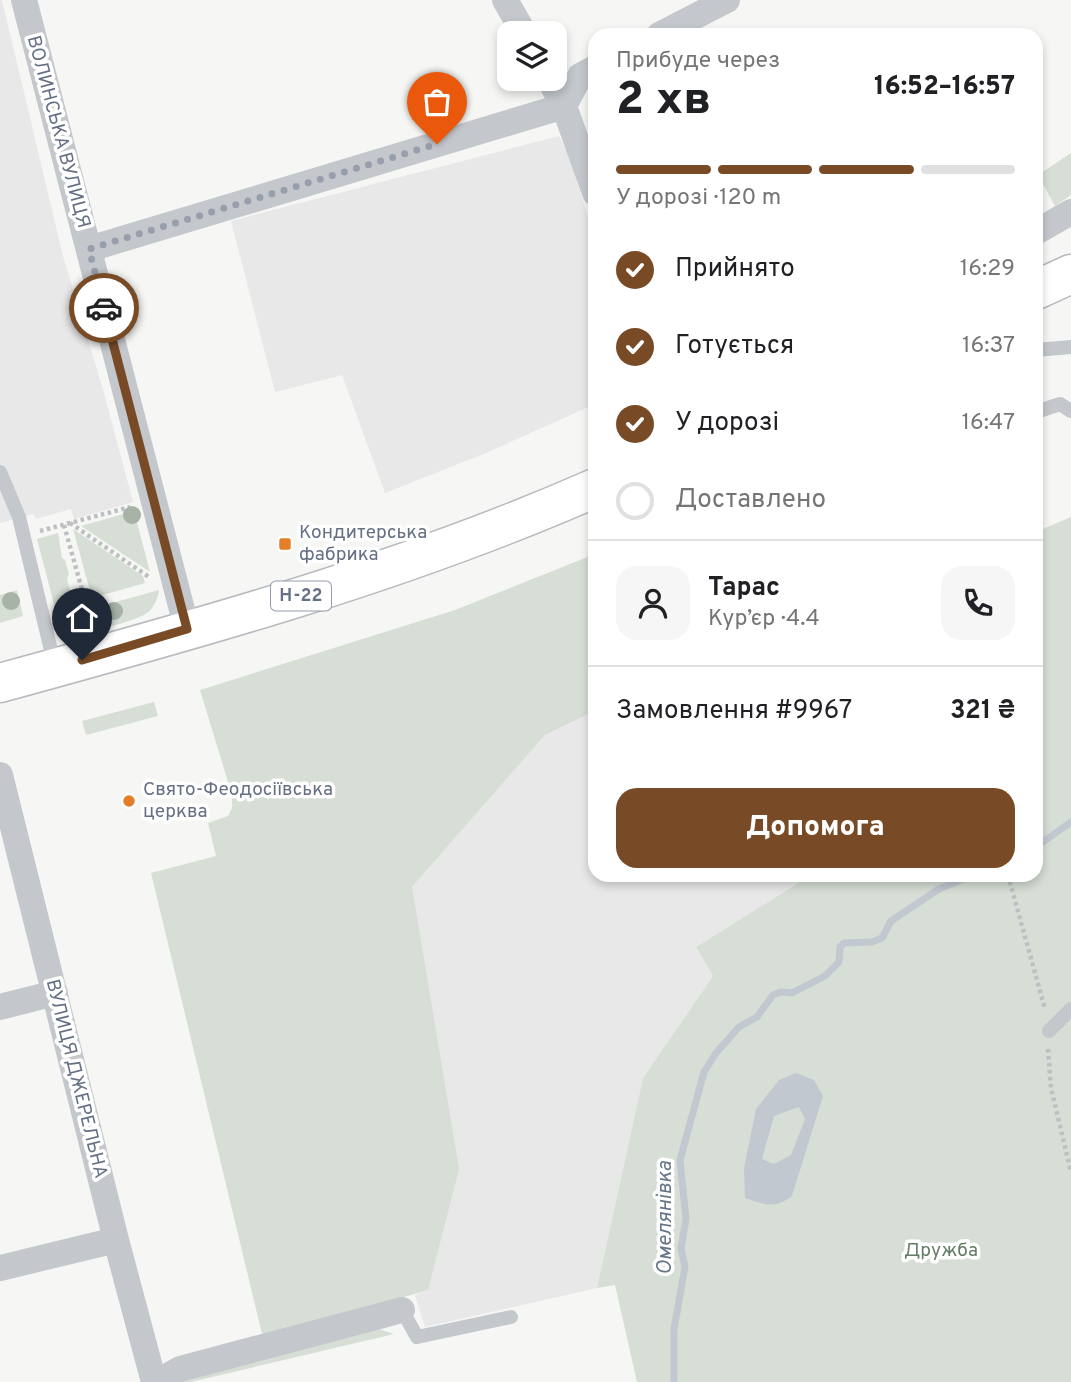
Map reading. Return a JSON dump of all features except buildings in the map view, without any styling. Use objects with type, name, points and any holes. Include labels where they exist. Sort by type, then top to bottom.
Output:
[{"type":"main road","points":[[1043,287],[1071,274]]},
{"type":"main road","name":"Н-22","points":[[0,683],[310,593],[434,553],[588,491]]},
{"type":"street","name":"ВОЛИНСЬКА ВУЛИЦЯ","points":[[25,0],[187,629]]},
{"type":"street","points":[[505,0],[517,21]]},
{"type":"street","points":[[673,28],[727,0]]},
{"type":"street","points":[[89,249],[564,106],[580,76],[588,72]]},
{"type":"street","points":[[556,91],[564,106],[588,173]]},
{"type":"street","points":[[1043,229],[1070,216]]},
{"type":"street","name":"ВУЛИЦЯ ДЖЕРЕЛЬНА","points":[[0,775],[116,1240],[155,1382]]},
{"type":"street","points":[[0,1007],[55,993]]},
{"type":"street","points":[[0,1268],[116,1240]]},
{"type":"street","points":[[155,1382],[180,1369],[402,1310]]},
{"type":"lane","points":[[1043,350],[1071,347]]},
{"type":"lane","points":[[1043,410],[1060,404],[1071,411]]},
{"type":"lane","points":[[0,472],[19,517],[55,668]]},
{"type":"lane","points":[[1049,1031],[1071,1009]]},
{"type":"lane","points":[[402,1310],[417,1337],[512,1317]]},
{"type":"path","points":[[23,536],[138,505]]},
{"type":"path","points":[[71,523],[158,584]]},
{"type":"path","points":[[64,525],[86,604]]},
{"type":"path","points":[[1010,882],[1046,1013],[1051,1088],[1071,1172]]},
{"type":"shaded area","points":[[0,0],[63,256],[133,502],[74,519],[71,509],[36,519],[33,514],[0,523]]},
{"type":"shaded area","points":[[559,136],[568,154],[588,217],[588,407],[486,453],[385,493],[342,375],[275,392],[231,221]]},
{"type":"shaded area","points":[[588,714],[588,882],[800,882],[696,947],[713,976],[643,1078],[597,1288],[425,1327],[415,1295],[428,1290],[412,887],[545,735]]},
{"type":"shaded area","points":[[796,1073],[814,1080],[823,1096],[792,1196],[780,1203],[770,1204],[745,1198],[744,1168],[756,1109],[779,1080]],"holes":[[[799,1107],[805,1119],[791,1155],[774,1164],[762,1159],[774,1116]]]},
{"type":"green space","points":[[1071,153],[1071,195],[1055,206],[1043,184],[1043,172]]},
{"type":"green space","points":[[134,511],[150,572],[81,526]]},
{"type":"green space","name":"Дружба","points":[[1071,517],[1071,1382],[637,1382],[615,1285],[597,1288],[643,1078],[713,976],[696,947],[800,882],[1043,882],[1043,529]]},
{"type":"green space","points":[[73,529],[143,576],[145,583],[92,598]]},
{"type":"green space","points":[[58,533],[62,558],[69,574],[67,578],[70,592],[74,593],[76,603],[55,608],[37,539]]},
{"type":"green space","points":[[588,557],[588,714],[545,735],[412,887],[459,1169],[428,1290],[263,1338],[151,873],[216,856],[208,823],[228,816],[232,808],[232,795],[200,690],[455,610]]},
{"type":"green space","points":[[17,590],[23,616],[0,623],[0,595]]},
{"type":"green space","points":[[159,590],[155,603],[147,613],[110,627],[72,633],[62,627],[58,618]]},
{"type":"green space","points":[[154,702],[158,716],[86,735],[82,721]]},
{"type":"green space","points":[[376,1328],[394,1334],[191,1382],[178,1382]]},
{"type":"waterway","name":"Омелянівка","points":[[1043,842],[1071,822]]},
{"type":"waterway","name":"Омелянівка","points":[[674,1382],[674,1329],[685,1267],[681,1248],[686,1219],[680,1160],[704,1072],[716,1053],[739,1027],[757,1017],[773,995],[781,992],[792,993],[825,976],[839,962],[840,947],[844,943],[872,942],[882,938],[891,921],[939,889],[956,882]]},
{"type":"way so far","points":[[104,308],[89,249],[437,144]]},
{"type":"place","name":"Кондитерська фабрика","points":[[285,544]]},
{"type":"place","name":"Свято-Феодосіївська церква","points":[[129,801]]},
{"type":"route","points":[[82,660],[187,629],[104,308]]}]
